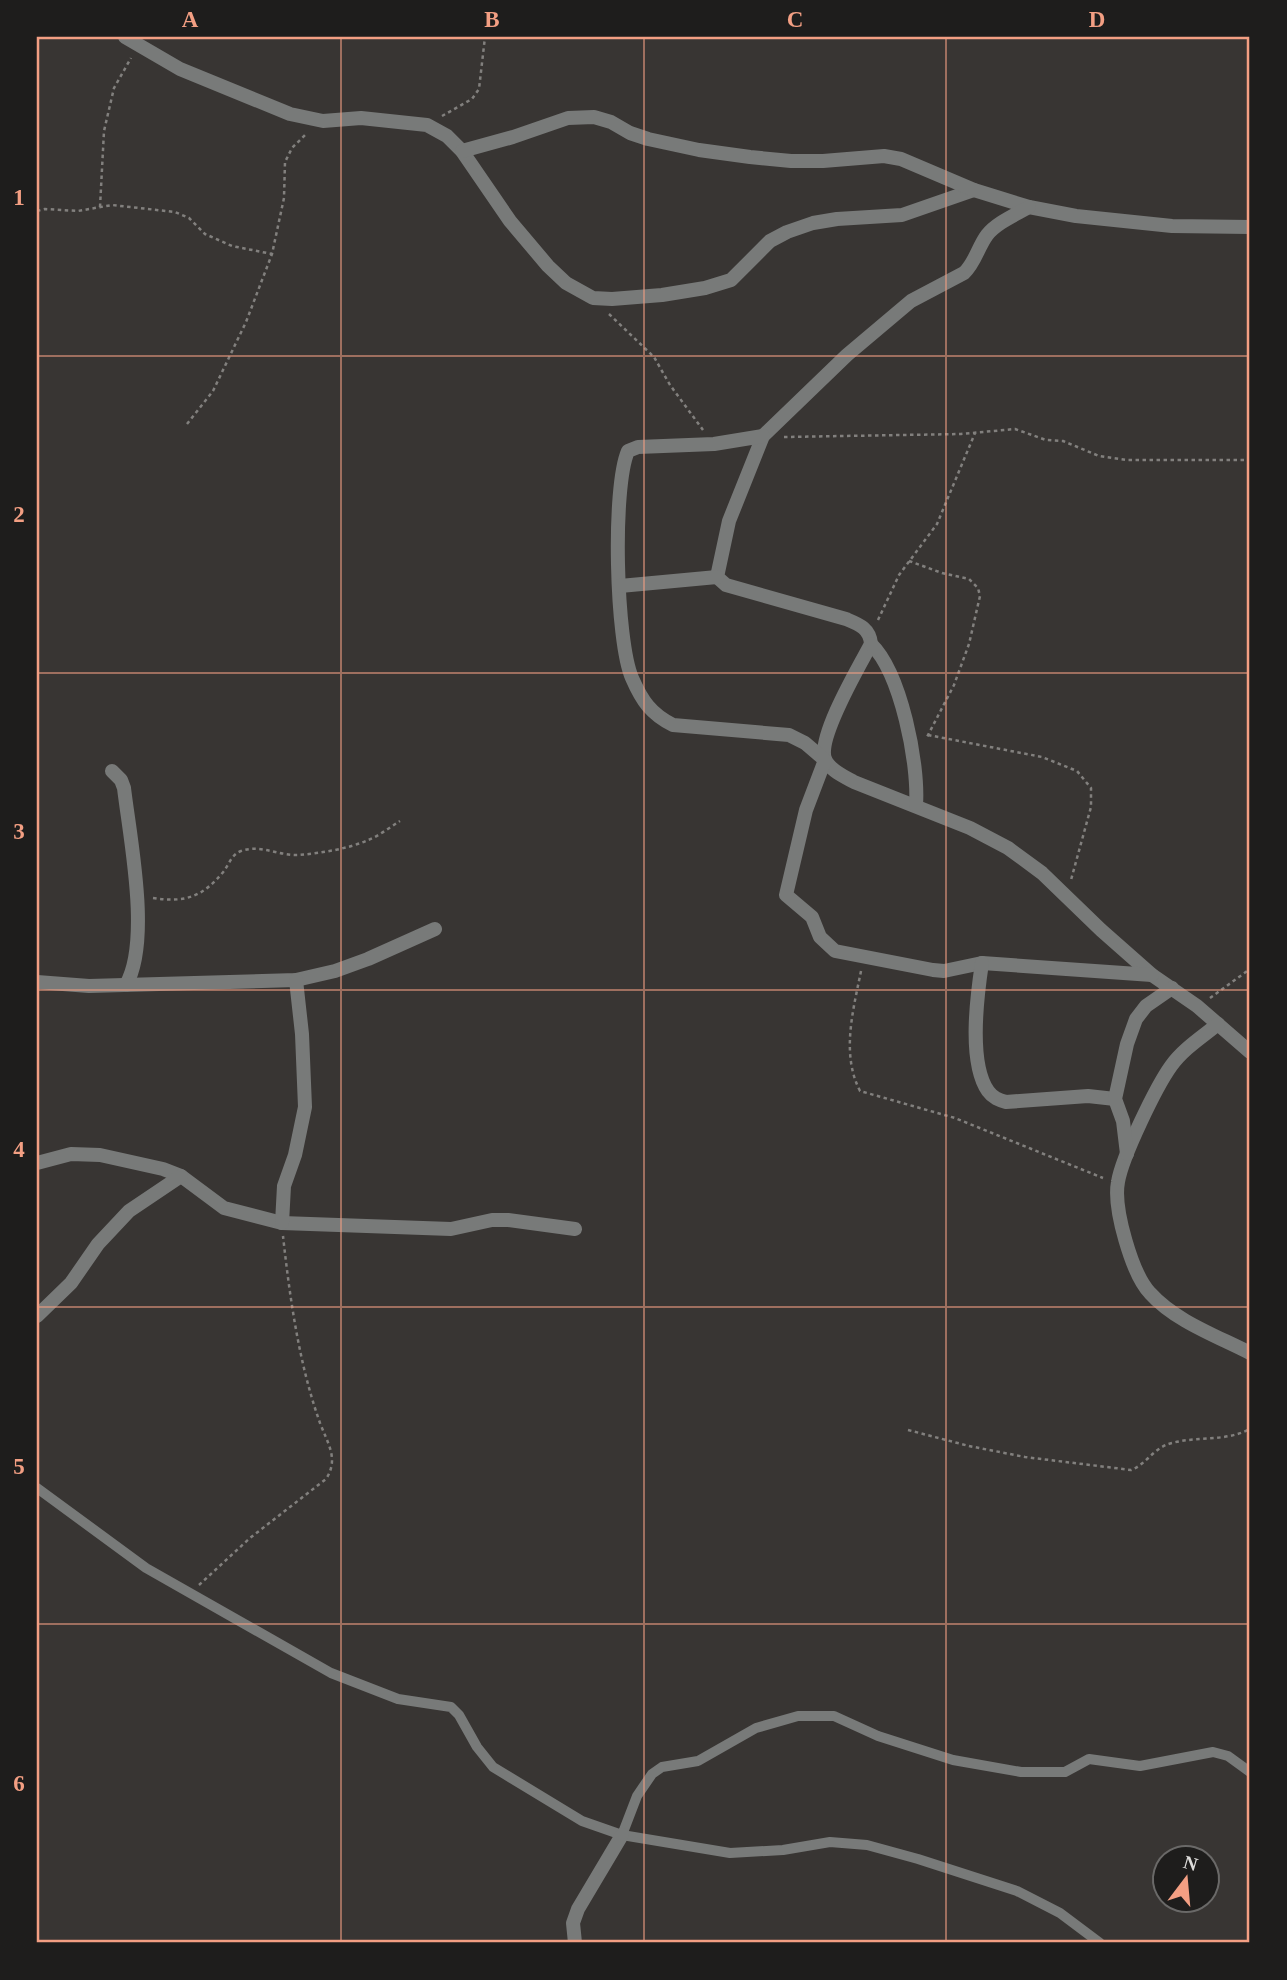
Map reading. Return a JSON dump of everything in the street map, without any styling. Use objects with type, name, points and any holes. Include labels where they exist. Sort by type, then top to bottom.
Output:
[{"type":"street","points":[[132,40],[180,69],[290,114],[323,121],[361,118],[427,125],[447,136],[462,151],[510,221],[548,266],[566,283],[593,298],[637,297],[705,288],[731,280],[770,241],[787,232],[813,223],[837,219],[902,215],[974,190]]},
{"type":"street","points":[[462,151],[568,118],[593,117],[648,139],[750,157],[813,161],[884,156],[901,159],[974,190],[1028,207],[1076,216],[1172,226],[1250,227]]},
{"type":"street","points":[[717,577],[729,521],[763,436],[847,355],[911,301],[964,273],[971,266],[985,237],[992,229],[1028,207]]},
{"type":"street","points":[[763,436],[714,444],[638,447],[628,451],[623,462],[618,504],[624,650],[632,677],[656,717],[673,725],[789,735],[806,743],[837,773],[854,782],[916,805],[1009,848],[1042,873],[1152,975],[1197,1006],[1250,1052]]},
{"type":"street","points":[[620,586],[717,577],[726,585],[862,625],[887,666],[894,684],[915,765],[916,805]]},
{"type":"street","points":[[871,640],[835,713],[824,748],[825,760],[806,810],[786,895],[812,917],[826,944],[835,951],[933,970],[944,971],[982,963],[1152,975]]},
{"type":"street","points":[[112,771],[121,780],[124,788],[136,894],[138,927],[135,965],[126,985]]},
{"type":"street","points":[[37,982],[58,985],[200,985],[296,980],[335,971],[369,959],[435,929]]},
{"type":"street","points":[[982,963],[975,1012],[976,1043],[982,1075],[987,1090],[994,1098],[1006,1102],[1088,1096],[1115,1099]]},
{"type":"street","points":[[282,1223],[284,1186],[295,1155],[305,1107],[302,1034],[296,980]]},
{"type":"street","points":[[1127,1156],[1123,1121],[1115,1099],[1127,1044],[1136,1019],[1146,1006],[1172,988]]},
{"type":"street","points":[[1219,1024],[1171,1066],[1127,1156],[1117,1184],[1121,1221],[1128,1247],[1136,1271],[1150,1293],[1174,1313],[1250,1353]]},
{"type":"street","points":[[37,1163],[71,1154],[100,1155],[163,1169],[181,1176],[225,1208],[282,1223],[452,1229],[492,1220],[508,1220],[575,1229]]},
{"type":"street","points":[[37,1316],[71,1283],[98,1244],[130,1211],[181,1176]]},
{"type":"street","points":[[575,1943],[573,1923],[578,1909],[622,1835]]},
{"type":"lane","points":[[37,1488],[146,1569],[331,1673],[398,1699],[452,1707],[477,1747],[494,1767],[582,1821],[622,1835],[730,1853],[783,1850],[830,1842],[867,1845],[918,1858],[1017,1891],[1060,1913],[1100,1943]]},
{"type":"lane","points":[[622,1835],[636,1797],[652,1774],[662,1767],[698,1761],[756,1728],[797,1716],[834,1716],[878,1736],[953,1760],[1021,1772],[1065,1772],[1089,1759],[1140,1766],[1213,1752],[1228,1756],[1250,1772]]},
{"type":"path","points":[[427,125],[472,99],[479,89],[485,37]]},
{"type":"path","points":[[100,207],[104,131],[114,88],[132,40]]},
{"type":"path","points":[[187,424],[212,391],[246,322],[272,254],[284,198],[285,162],[292,148],[323,121]]},
{"type":"path","points":[[37,211],[78,211],[113,205],[175,212],[189,218],[205,234],[223,242],[272,254]]},
{"type":"path","points":[[593,298],[654,357],[670,385],[714,444]]},
{"type":"path","points":[[763,436],[802,439],[975,433],[1015,429],[1046,440],[1063,441],[1099,456],[1126,460],[1250,460]]},
{"type":"path","points":[[871,640],[899,575],[937,524],[975,433]]},
{"type":"path","points":[[909,561],[969,579],[978,588],[980,596],[969,644],[954,685],[915,765]]},
{"type":"path","points":[[928,735],[1042,757],[1077,771],[1091,788],[1091,807],[1078,848],[1068,897]]},
{"type":"path","points":[[136,894],[180,901],[206,888],[224,870],[235,853],[241,850],[259,848],[299,855],[335,849],[368,840],[400,821]]},
{"type":"path","points":[[863,957],[849,1050],[852,1075],[860,1091],[955,1118],[1117,1184]]},
{"type":"path","points":[[1197,1006],[1250,969]]},
{"type":"path","points":[[189,1594],[233,1552],[326,1479],[333,1469],[333,1458],[310,1395],[298,1338],[282,1223]]},
{"type":"path","points":[[908,1430],[1025,1457],[1130,1470],[1139,1467],[1159,1447],[1175,1442],[1217,1439],[1250,1429]]}]
